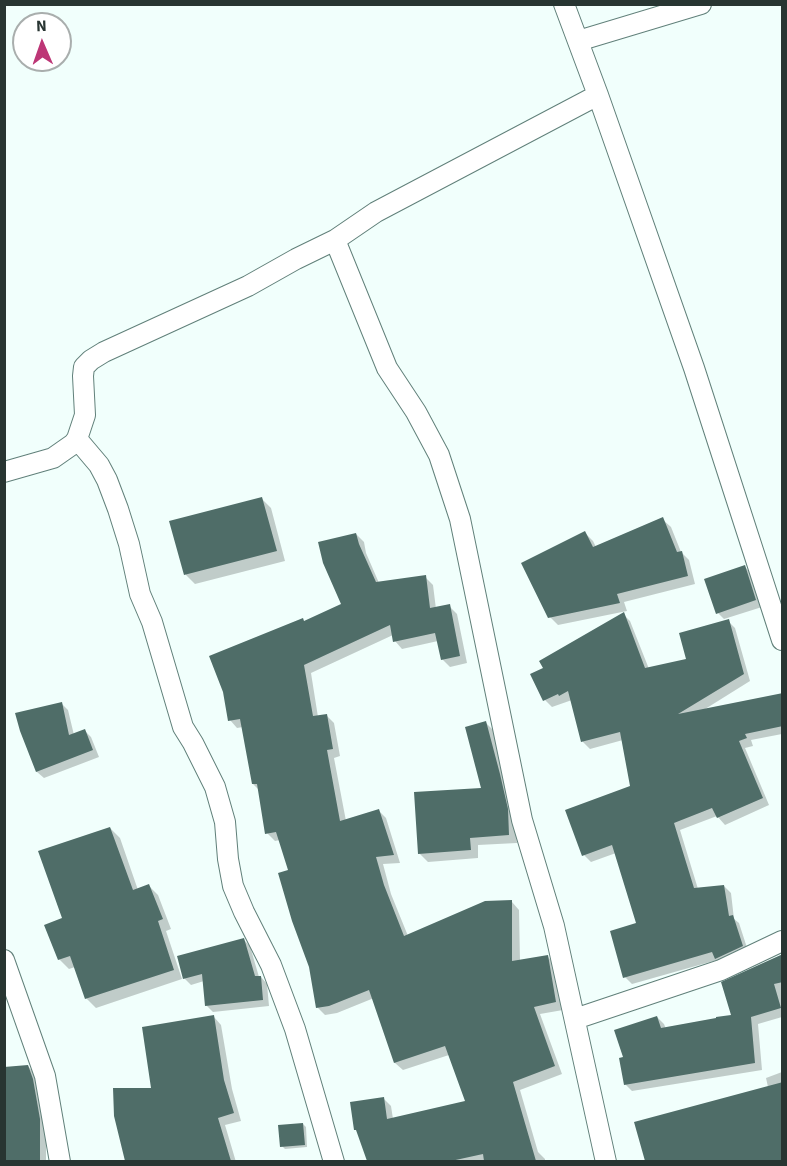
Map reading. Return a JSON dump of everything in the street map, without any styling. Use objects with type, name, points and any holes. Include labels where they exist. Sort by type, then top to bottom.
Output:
[{"type":"street","points":[[564,4],[694,368],[783,640]]},
{"type":"street","points":[[578,41],[701,4]]},
{"type":"street","points":[[4,472],[53,458],[77,439],[85,415],[84,367],[91,360],[248,286],[335,240],[376,212],[598,95]]},
{"type":"street","points":[[335,240],[387,368],[416,412],[438,455],[460,519],[522,820],[554,926],[606,1161]]},
{"type":"street","points":[[77,439],[99,465],[118,509],[129,544],[140,594],[152,622],[183,727],[215,787],[225,822],[233,886],[271,965],[295,1029],[334,1161]]},
{"type":"street","points":[[575,1020],[721,970],[783,941]]},
{"type":"street","points":[[4,960],[45,1076],[60,1161]]},
{"type":"building","points":[[262,497],[277,551],[184,575],[169,521]]},
{"type":"building","points":[[663,517],[677,552],[682,551],[688,576],[617,594],[620,603],[548,618],[521,563],[585,531],[593,547]]},
{"type":"building","points":[[356,533],[376,582],[426,575],[430,608],[450,604],[460,656],[441,660],[435,633],[393,642],[390,625],[304,665],[313,716],[327,714],[333,749],[327,750],[340,821],[379,809],[394,855],[376,857],[384,885],[404,936],[485,901],[512,900],[512,961],[548,955],[556,1002],[534,1007],[555,1066],[513,1082],[536,1161],[484,1161],[483,1154],[451,1161],[367,1161],[356,1130],[354,1130],[350,1102],[384,1097],[387,1119],[465,1101],[445,1046],[394,1063],[369,990],[329,1006],[316,1008],[309,967],[278,873],[288,870],[276,832],[265,834],[257,784],[252,784],[240,719],[228,721],[223,692],[209,656],[303,618],[304,621],[341,604],[323,563],[318,542]]},
{"type":"building","points":[[745,565],[756,600],[716,614],[704,579]]},
{"type":"building","points":[[624,612],[645,668],[686,659],[679,633],[729,619],[744,674],[678,714],[783,693],[783,726],[745,734],[747,738],[739,741],[763,798],[717,818],[712,808],[674,823],[694,888],[724,885],[729,916],[733,915],[743,946],[715,959],[712,952],[623,978],[610,931],[636,923],[612,845],[582,856],[565,810],[630,786],[620,732],[581,742],[568,691],[543,701],[530,674],[543,668],[539,661]]},
{"type":"building","points":[[62,702],[69,735],[85,729],[93,750],[36,772],[15,713]]},
{"type":"building","points":[[486,721],[508,809],[509,835],[470,838],[471,850],[418,854],[414,792],[481,788],[465,727]]},
{"type":"building","points":[[110,827],[133,890],[149,884],[163,919],[158,921],[174,970],[85,999],[70,956],[58,960],[44,925],[62,918],[38,851]]},
{"type":"building","points":[[244,938],[255,976],[261,976],[263,1000],[205,1006],[202,974],[183,979],[177,956]]},
{"type":"building","points":[[783,954],[783,982],[774,984],[781,1008],[751,1017],[755,1063],[624,1085],[619,1058],[623,1057],[614,1030],[657,1016],[661,1028],[731,1015],[721,982]]},
{"type":"building","points":[[214,1015],[224,1080],[234,1113],[218,1118],[231,1161],[125,1161],[114,1116],[113,1088],[151,1088],[142,1027]]},
{"type":"building","points":[[28,1065],[33,1079],[40,1119],[40,1161],[4,1161],[4,1067]]},
{"type":"building","points":[[783,1082],[783,1161],[645,1161],[634,1122]]},
{"type":"building","points":[[303,1123],[305,1145],[280,1147],[278,1125]]}]
